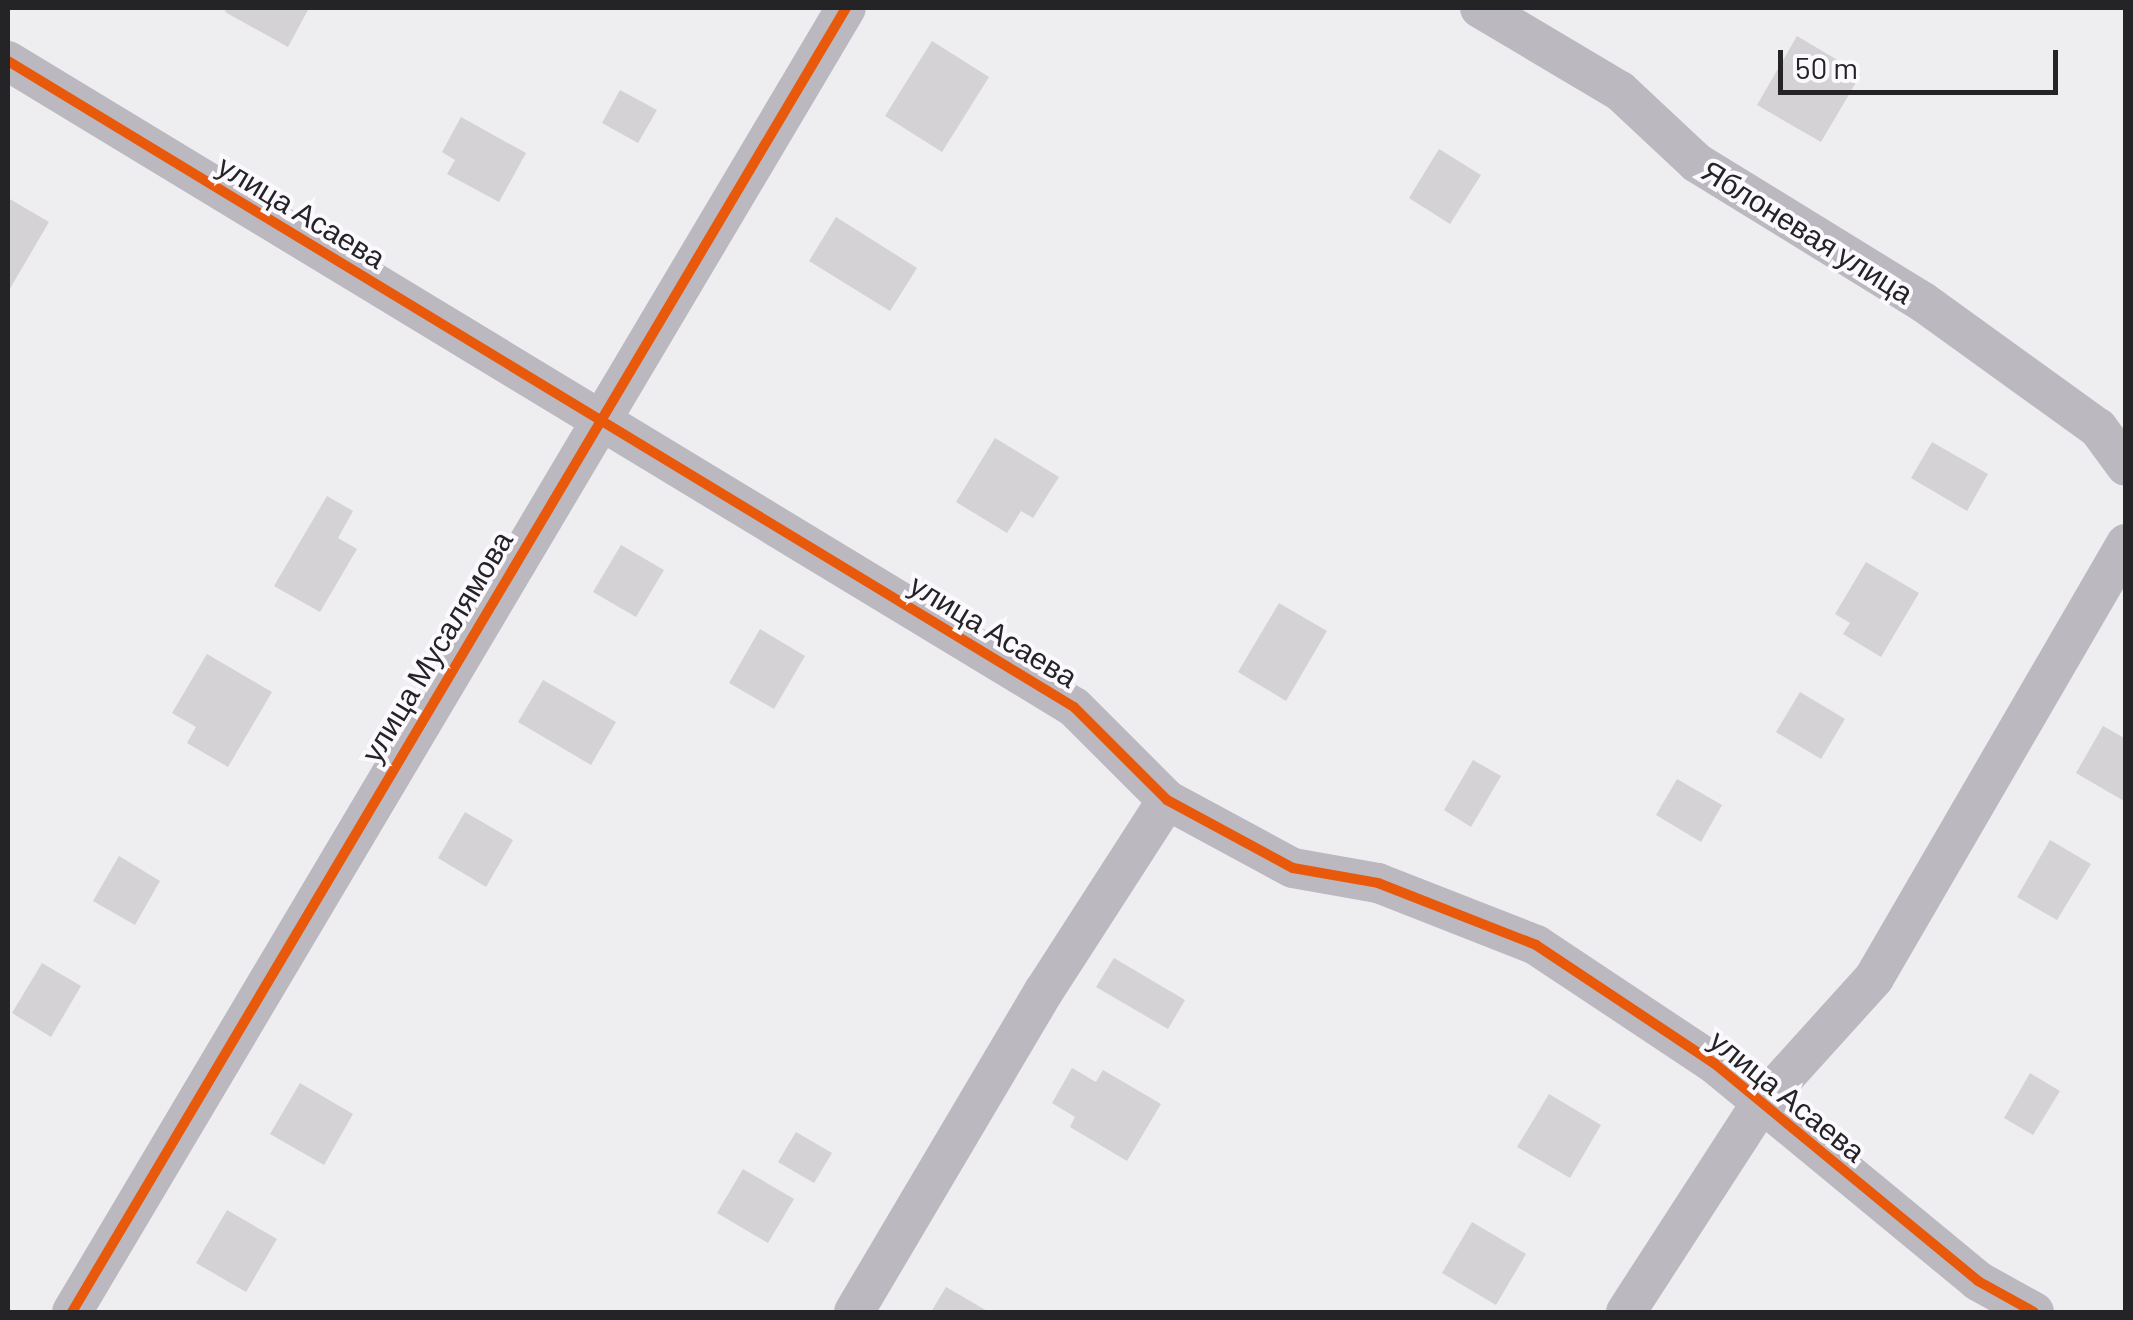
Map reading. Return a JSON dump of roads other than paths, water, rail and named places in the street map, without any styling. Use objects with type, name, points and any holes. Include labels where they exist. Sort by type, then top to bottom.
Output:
[{"type":"street","name":"улица Мусалямова","points":[[72,1312],[846,8]]},
{"type":"street","name":"Яблоневая улица","points":[[1480,8],[1620,92],[1696,163],[1922,302],[2098,428],[2126,466]]},
{"type":"street","name":"улица Асаева","points":[[8,61],[1074,706],[1167,800],[1293,868],[1378,883],[1536,945],[1762,1102],[1978,1281],[2034,1312]]},
{"type":"street","points":[[1626,1312],[1762,1102],[1874,978],[2126,544]]},
{"type":"street","points":[[854,1312],[1044,990],[1167,800]]}]
